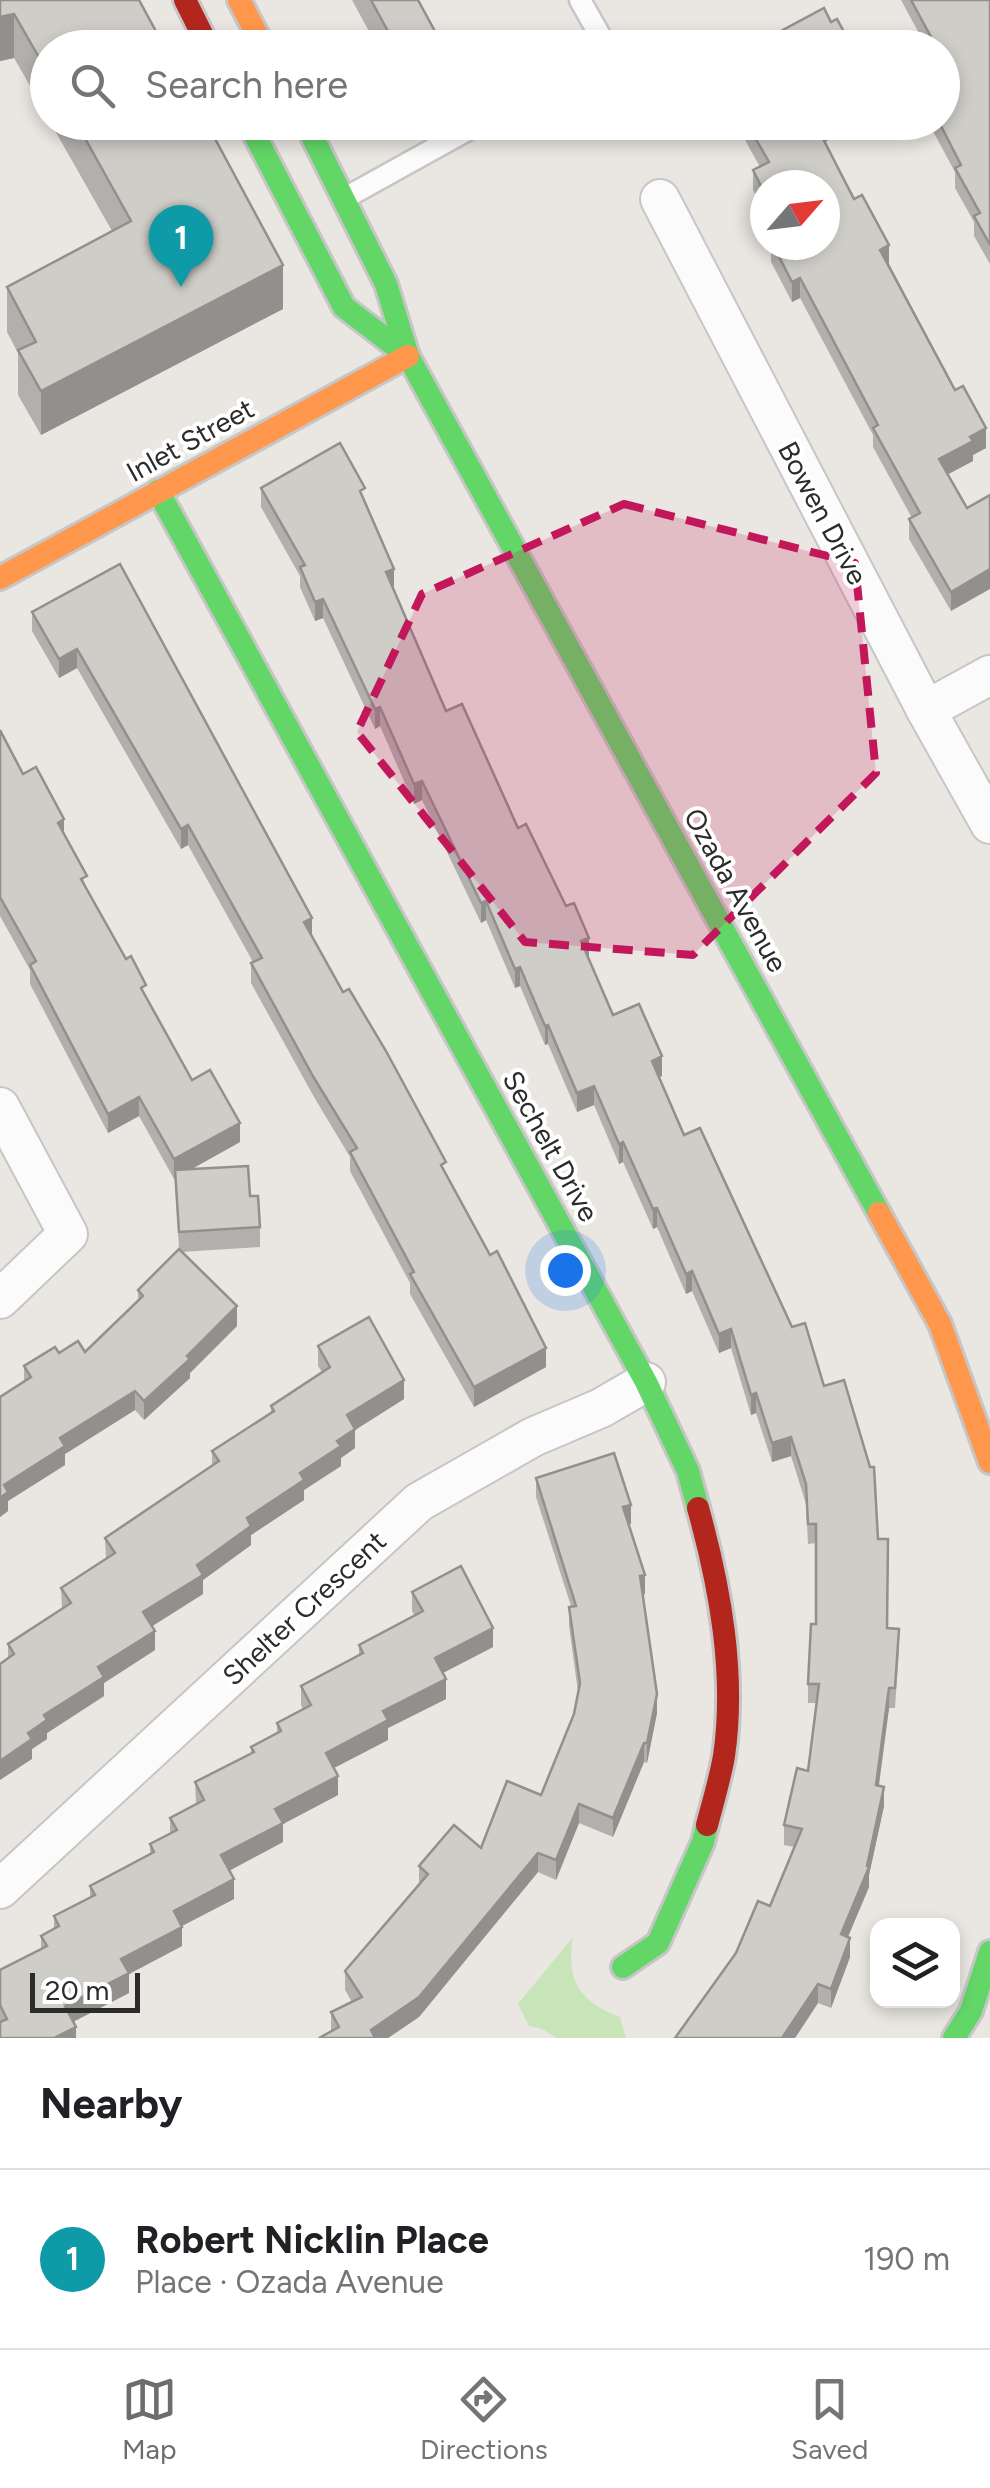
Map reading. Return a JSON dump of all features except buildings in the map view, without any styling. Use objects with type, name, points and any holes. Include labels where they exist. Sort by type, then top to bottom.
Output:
[{"type":"street","points":[[184,0],[200,30]]},
{"type":"street","points":[[239,0],[255,30]]},
{"type":"street","name":"Ozada Avenue","points":[[257,140],[344,307],[408,356]]},
{"type":"street","name":"Ozada Avenue","points":[[313,140],[386,284],[408,356],[940,1324],[990,1462]]},
{"type":"street","name":"Bowen Drive","points":[[660,200],[926,710],[990,824]]},
{"type":"street","name":"Inlet Street","points":[[0,578],[408,356]]},
{"type":"street","name":"Sechelt Drive","points":[[158,491],[646,1382],[688,1471],[710,1551],[728,1654],[724,1755],[703,1842],[658,1943],[623,1966]]},
{"type":"street","points":[[926,710],[990,674]]},
{"type":"street","points":[[0,1106],[68,1234],[0,1299]]},
{"type":"street","name":"Shelter Crescent","points":[[0,1889],[419,1502],[532,1437],[601,1408],[646,1382]]},
{"type":"street","points":[[954,2038],[971,2011],[990,1952]]},
{"type":"lane","points":[[580,0],[597,30]]},
{"type":"lane","points":[[343,199],[450,140]]},
{"type":"highlighted area","points":[[624,504],[855,563],[876,773],[693,955],[525,942],[357,732],[422,594]]},
{"type":"green space","points":[[573,1937],[572,1966],[578,1988],[594,2004],[620,2017],[626,2038],[557,2038],[529,2026],[518,2004]]},
{"type":"traffic: fast","points":[[257,140],[344,307],[408,356]]},
{"type":"traffic: fast","points":[[314,140],[386,284],[408,356],[879,1213]]},
{"type":"traffic: fast","points":[[158,491],[646,1382],[688,1471],[698,1508]]},
{"type":"traffic: fast","points":[[623,1967],[658,1943],[707,1825]]},
{"type":"traffic: fast","points":[[954,2038],[971,2011],[990,1952]]},
{"type":"traffic: slow","points":[[239,0],[255,30]]},
{"type":"traffic: slow","points":[[0,578],[408,356]]},
{"type":"traffic: slow","points":[[879,1213],[940,1324],[990,1462]]},
{"type":"traffic: jam","points":[[185,0],[200,30]]},
{"type":"traffic: jam","points":[[698,1508],[719,1600],[728,1694],[724,1756],[707,1825]]},
{"type":"place","name":"Robert Nicklin Place","points":[[181,287]]}]
